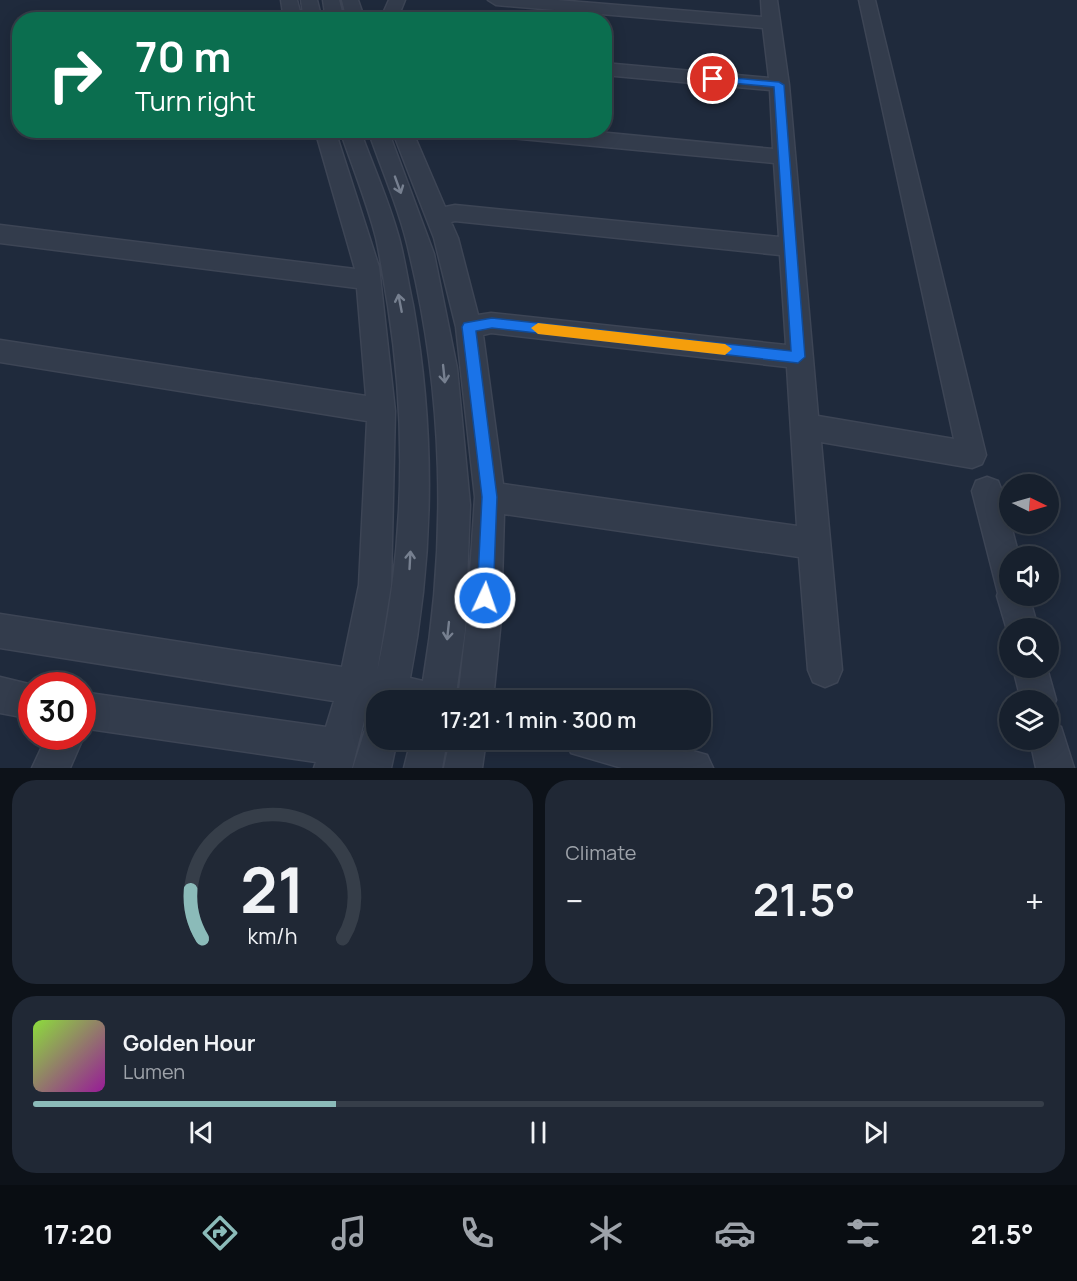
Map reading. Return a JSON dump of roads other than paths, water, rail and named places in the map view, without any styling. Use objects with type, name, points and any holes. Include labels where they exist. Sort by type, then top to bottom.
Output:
[{"type":"street","points":[[496,0],[770,11],[779,85],[789,248],[825,670]]},
{"type":"street","points":[[806,427],[972,454],[867,0]]},
{"type":"street","points":[[612,70],[779,85]]},
{"type":"street","points":[[96,713],[336,758],[356,686],[375,585],[381,411],[368,267],[328,138]]},
{"type":"street","points":[[353,138],[387,234],[405,326],[415,411],[414,488],[408,600],[390,690]]},
{"type":"street","points":[[381,138],[422,254],[444,368],[455,505],[448,631],[439,690]]},
{"type":"street","points":[[405,138],[446,238],[469,327],[490,497],[484,619],[476,690]]},
{"type":"street","points":[[582,138],[784,158]]},
{"type":"street","points":[[438,217],[455,213],[789,248]]},
{"type":"street","points":[[0,234],[368,280]]},
{"type":"street","points":[[469,327],[492,323],[798,357]]},
{"type":"street","points":[[0,351],[381,411]]},
{"type":"street","points":[[987,491],[1001,546]]},
{"type":"street","points":[[490,497],[814,544]]},
{"type":"street","points":[[0,631],[356,686],[369,690]]},
{"type":"street","points":[[0,695],[18,698]]},
{"type":"street","points":[[51,768],[59,750]]},
{"type":"street","points":[[372,768],[376,750]]},
{"type":"street","points":[[423,768],[427,750]]},
{"type":"street","points":[[463,768],[466,750]]},
{"type":"street","points":[[623,750],[694,768]]},
{"type":"street","points":[[1050,750],[1055,768]]}]
